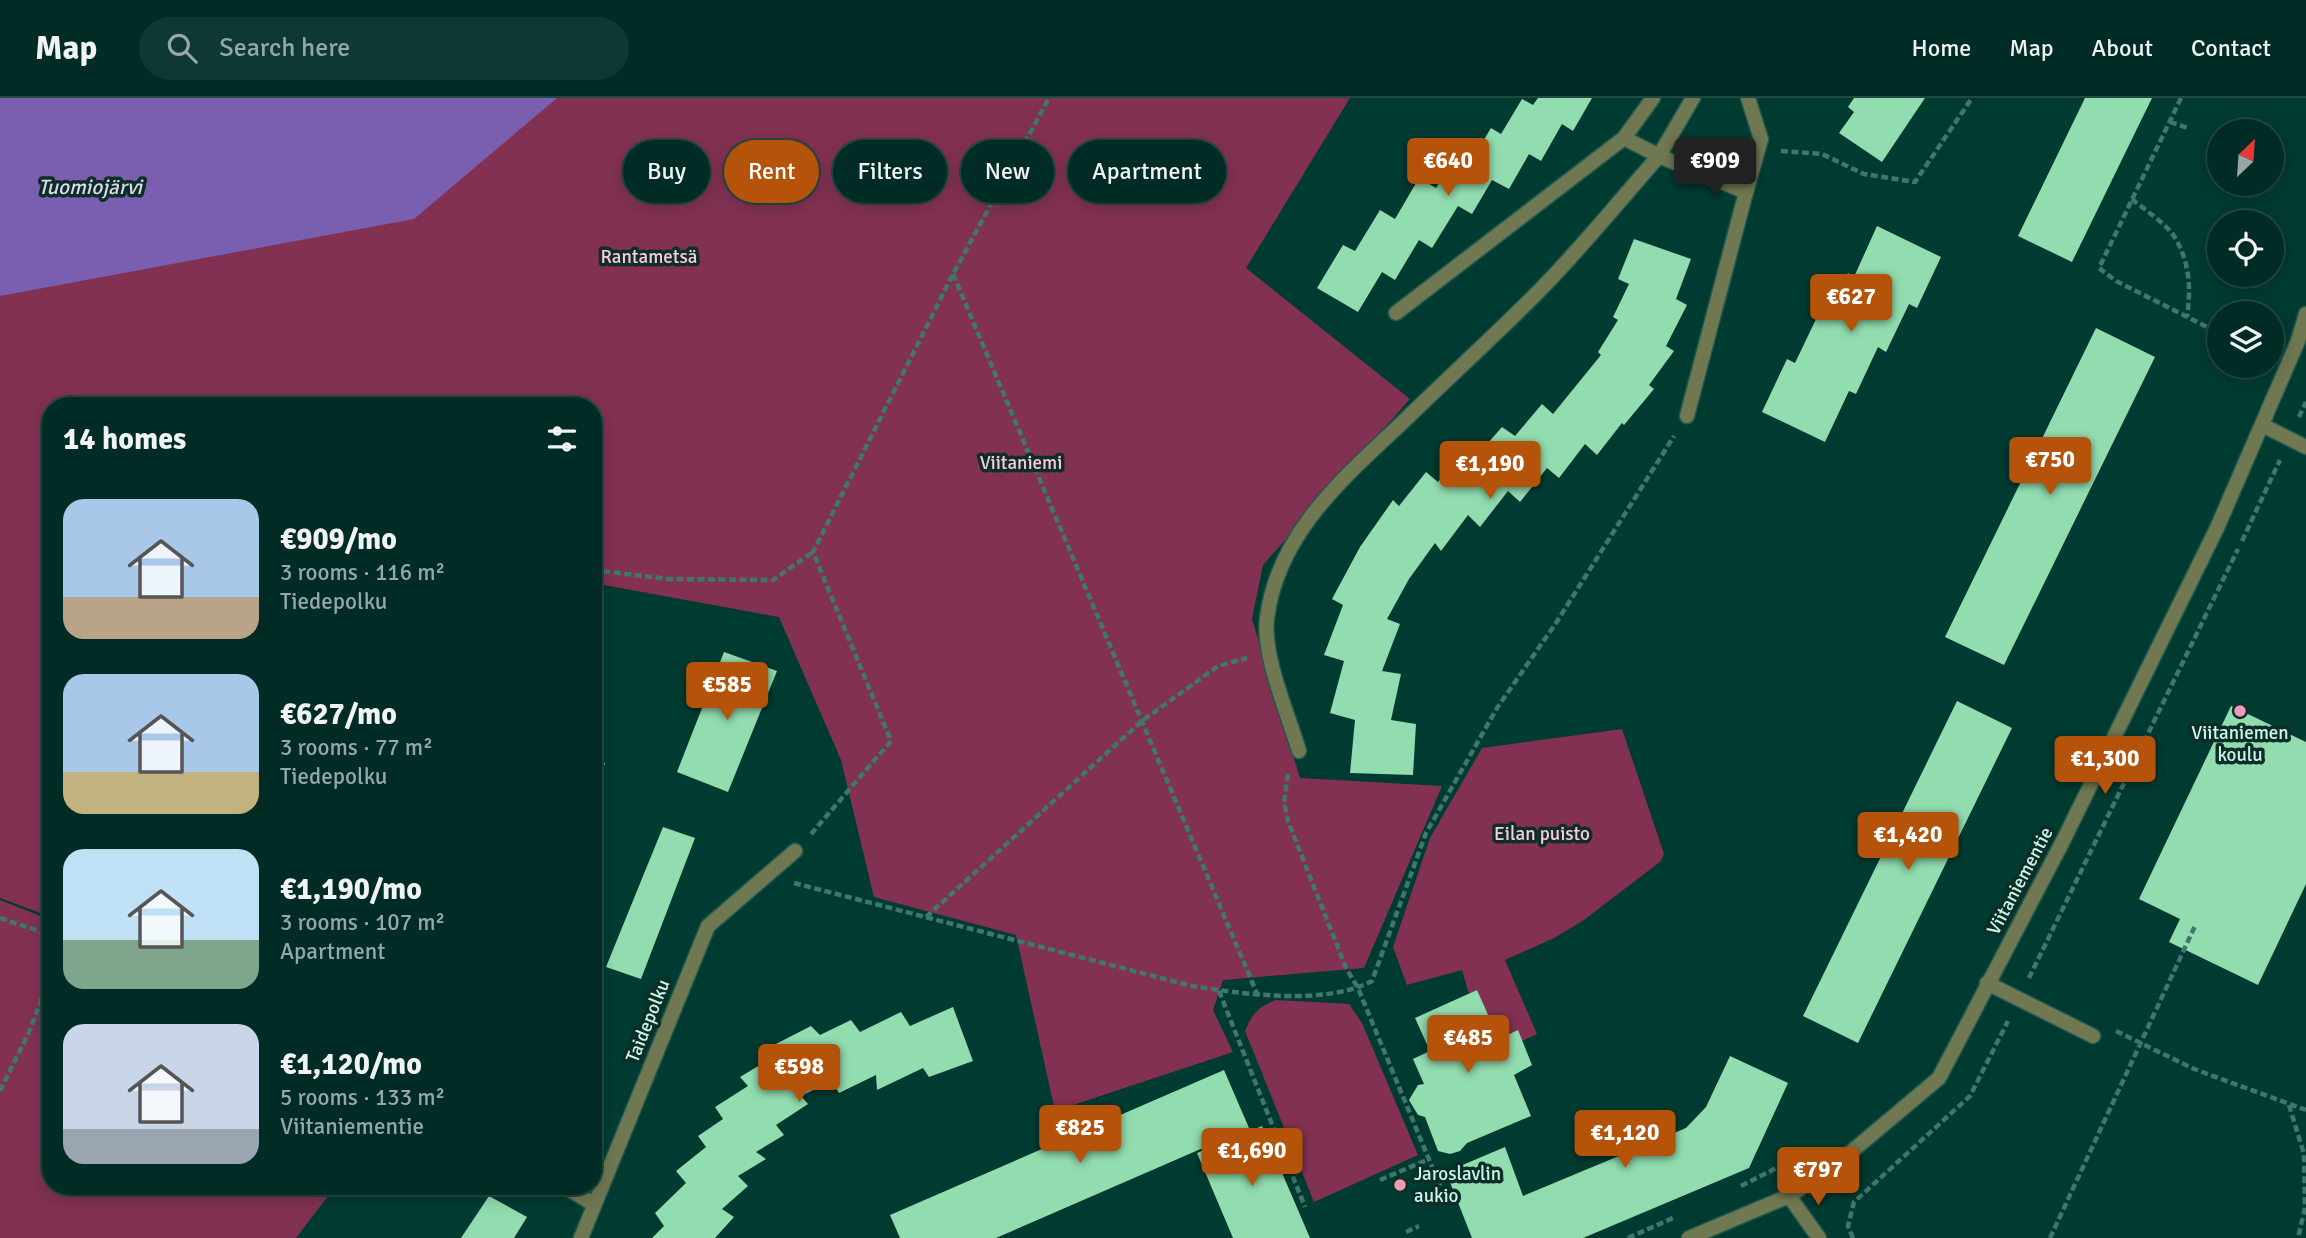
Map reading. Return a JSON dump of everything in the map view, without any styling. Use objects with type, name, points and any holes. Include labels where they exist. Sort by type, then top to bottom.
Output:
[{"type":"street","points":[[1396,313],[1624,138],[1653,98]]},
{"type":"street","points":[[1299,751],[1269,653],[1267,619],[1287,550],[1311,514],[1341,481],[1535,296],[1659,156],[1692,98]]},
{"type":"street","points":[[1687,416],[1761,139],[1748,98]]},
{"type":"street","points":[[1624,138],[1659,156],[1746,192]]},
{"type":"street","name":"Viitaniementie","points":[[1689,1238],[1790,1196],[1832,1167],[1939,1078],[2081,805],[2217,528],[2298,341],[2306,314]]},
{"type":"street","points":[[2262,425],[2306,447]]},
{"type":"street","name":"Taidepolku","points":[[602,1181],[708,926],[795,851]]},
{"type":"street","points":[[1987,983],[2093,1036]]},
{"type":"street","points":[[579,1195],[593,1203]]},
{"type":"street","name":"Taidepolku","points":[[581,1238],[596,1195]]},
{"type":"street","points":[[1790,1196],[1819,1238]]},
{"type":"path","points":[[602,571],[669,579],[772,580],[813,552],[953,274],[1049,98]]},
{"type":"path","points":[[1758,149],[1822,154],[1864,174],[1915,182],[1972,98]]},
{"type":"path","points":[[2181,98],[2099,268],[2116,281],[2207,327]]},
{"type":"path","points":[[2169,122],[2188,128]]},
{"type":"path","points":[[2132,199],[2173,234],[2186,264],[2190,289],[2187,317]]},
{"type":"path","points":[[953,274],[1258,996]]},
{"type":"path","points":[[766,876],[1192,986],[1258,996],[1334,993],[1358,988],[1372,981],[1426,833],[1497,708],[1556,623],[1687,416]]},
{"type":"path","points":[[795,851],[891,741],[813,552]]},
{"type":"path","points":[[926,918],[1142,721],[1218,666],[1269,653]]},
{"type":"path","points":[[1299,751],[1291,762],[1287,780],[1284,802],[1286,811],[1346,968],[1358,988],[1440,1186]]},
{"type":"path","points":[[0,918],[42,932]]},
{"type":"path","points":[[2050,1238],[2196,926]]},
{"type":"path","points":[[1218,990],[1305,1207]]},
{"type":"path","points":[[0,1091],[30,1032],[42,999]]},
{"type":"path","points":[[2194,1069],[2306,1110]]},
{"type":"path","points":[[2288,1104],[2304,1154],[2305,1208],[2298,1238]]},
{"type":"path","points":[[1380,1180],[1429,1159]]},
{"type":"path","points":[[1853,1238],[1848,1226],[1854,1202]]},
{"type":"path","points":[[1406,1232],[1419,1226]]},
{"type":"green space","name":"Viitaniemi","points":[[0,98],[1350,98],[1246,268],[1410,399],[1263,565],[1252,619],[1300,778],[1442,786],[1364,968],[1223,980],[1213,1010],[1233,1052],[1055,1111],[1016,935],[874,897],[841,760],[779,617],[602,585],[602,397],[42,397],[42,914],[0,898]]},
{"type":"green space","name":"Eilan puisto","points":[[1622,729],[1664,854],[1661,861],[1584,920],[1554,938],[1505,960],[1537,1034],[1522,1041],[1499,1039],[1477,990],[1469,994],[1462,970],[1407,985],[1393,947],[1430,838],[1482,748]]},
{"type":"green space","points":[[0,900],[42,916],[42,1195],[329,1195],[296,1238],[0,1238]]},
{"type":"green space","points":[[1276,1000],[1349,1004],[1362,1023],[1418,1155],[1314,1202],[1245,1031],[1257,1011]]},
{"type":"water","name":"Tuomiojärvi","points":[[0,98],[557,98],[414,219],[0,296]]},
{"type":"building","points":[[1538,98],[1592,98],[1573,131],[1562,124],[1541,161],[1529,154],[1509,189],[1492,180],[1472,214],[1458,206],[1432,248],[1419,240],[1395,280],[1382,272],[1358,312],[1317,288],[1343,245],[1355,251],[1380,210],[1395,219],[1419,178],[1436,188],[1456,155],[1470,163],[1491,128],[1501,134],[1522,99],[1533,105]]},
{"type":"building","points":[[1854,98],[1925,98],[1882,162],[1839,133],[1854,112],[1848,107]]},
{"type":"building","points":[[2085,98],[2152,98],[2072,262],[2018,236]]},
{"type":"building","points":[[1877,226],[1941,257],[1917,308],[1909,304],[1886,352],[1878,347],[1856,394],[1849,391],[1825,442],[1762,412],[1787,359],[1795,363],[1818,315],[1826,319],[1848,273],[1854,277]]},
{"type":"building","points":[[1634,239],[1691,259],[1676,299],[1687,305],[1666,346],[1674,351],[1649,385],[1654,389],[1597,455],[1585,444],[1559,478],[1547,468],[1520,502],[1508,491],[1480,527],[1468,515],[1441,551],[1435,543],[1409,579],[1387,619],[1400,624],[1382,671],[1401,674],[1391,720],[1416,724],[1413,775],[1350,773],[1355,720],[1330,713],[1344,661],[1324,655],[1343,605],[1332,599],[1360,547],[1393,500],[1399,506],[1426,472],[1438,482],[1464,450],[1474,459],[1502,427],[1515,436],[1542,404],[1553,414],[1601,355],[1598,352],[1618,320],[1613,317],[1629,284],[1618,279]]},
{"type":"building","points":[[2096,328],[2155,357],[2004,665],[1945,637]]},
{"type":"building","points":[[724,652],[777,671],[728,792],[677,772]]},
{"type":"building","points":[[1957,701],[2012,728],[1858,1043],[1803,1016]]},
{"type":"building","points":[[2231,706],[2306,742],[2306,884],[2258,985],[2169,942],[2180,919],[2139,899]]},
{"type":"building","points":[[663,827],[695,838],[641,979],[606,967]]},
{"type":"building","points":[[1477,990],[1499,1039],[1518,1030],[1532,1065],[1514,1075],[1531,1116],[1467,1143],[1460,1151],[1450,1154],[1438,1151],[1425,1117],[1418,1115],[1409,1100],[1418,1085],[1424,1084],[1413,1059],[1430,1051],[1415,1018]]},
{"type":"building","points":[[953,1007],[973,1061],[929,1077],[923,1068],[877,1090],[876,1075],[839,1093],[832,1081],[801,1096],[808,1104],[776,1125],[784,1135],[756,1152],[766,1159],[738,1176],[748,1186],[722,1209],[734,1217],[715,1238],[652,1238],[664,1226],[655,1213],[686,1183],[676,1171],[706,1147],[698,1136],[723,1119],[715,1107],[748,1086],[740,1077],[775,1056],[772,1046],[811,1026],[820,1035],[851,1020],[860,1032],[901,1012],[910,1026]]},
{"type":"building","points":[[1730,1056],[1788,1083],[1749,1168],[1583,1238],[1472,1238],[1446,1172],[1505,1147],[1523,1196],[1686,1128],[1706,1107]]},
{"type":"building","points":[[1224,1070],[1249,1128],[996,1238],[900,1238],[890,1215]]},
{"type":"building","points":[[1262,1126],[1310,1238],[1233,1238],[1197,1153]]},
{"type":"building","points":[[489,1196],[527,1217],[514,1238],[461,1238]]},
{"type":"place","name":"Viitaniemen koulu","points":[[2240,711]]},
{"type":"place","name":"Jaroslavlin aukio","points":[[1400,1185]]},
{"type":"park label","name":"Rantametsä","points":[[649,257]]}]
